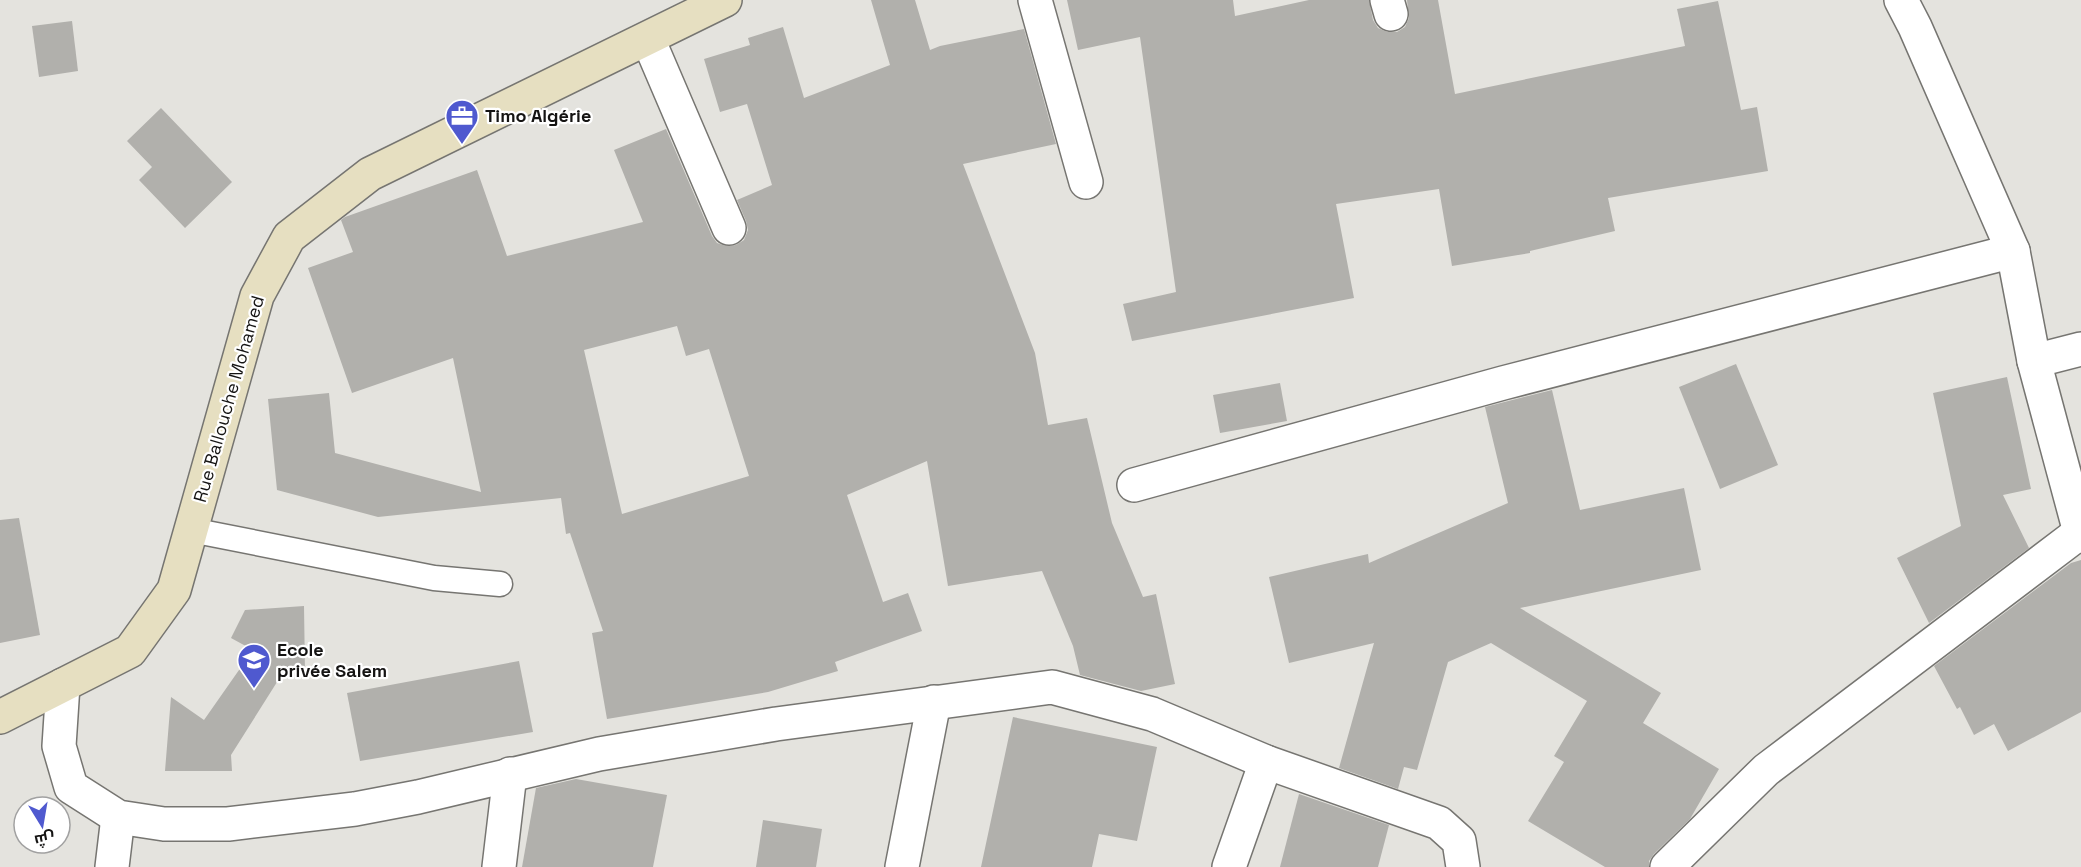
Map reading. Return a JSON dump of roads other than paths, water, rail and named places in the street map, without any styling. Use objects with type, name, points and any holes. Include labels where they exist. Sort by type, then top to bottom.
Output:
[{"type":"street","name":"Rue Ballouche Mohamed","points":[[0,717],[130,651],[174,590],[257,296],[289,237],[370,174],[725,0]]},
{"type":"street","points":[[1035,0],[1086,182]]},
{"type":"street","points":[[1667,867],[1766,770],[2080,535],[2034,361],[2013,251],[1915,27],[1900,0]]},
{"type":"street","points":[[648,39],[729,228]]},
{"type":"street","points":[[1134,485],[1503,383],[2013,251]]},
{"type":"street","points":[[2034,361],[2081,349]]},
{"type":"street","points":[[63,685],[59,746],[71,787],[118,817],[164,824],[228,824],[355,809],[418,797],[599,754],[776,724],[1052,687],[1152,714],[1266,762],[1439,823],[1459,841],[1463,867]]},
{"type":"street","points":[[902,867],[934,702]]},
{"type":"street","points":[[1229,867],[1266,762]]},
{"type":"street","points":[[499,867],[510,774]]},
{"type":"street","points":[[112,867],[118,817]]},
{"type":"lane","points":[[191,530],[434,578],[500,584]]},
{"type":"place","name":"Timo Algérie","points":[[462,145]]},
{"type":"place","name":"Ecole privée Salem","points":[[254,689]]}]
